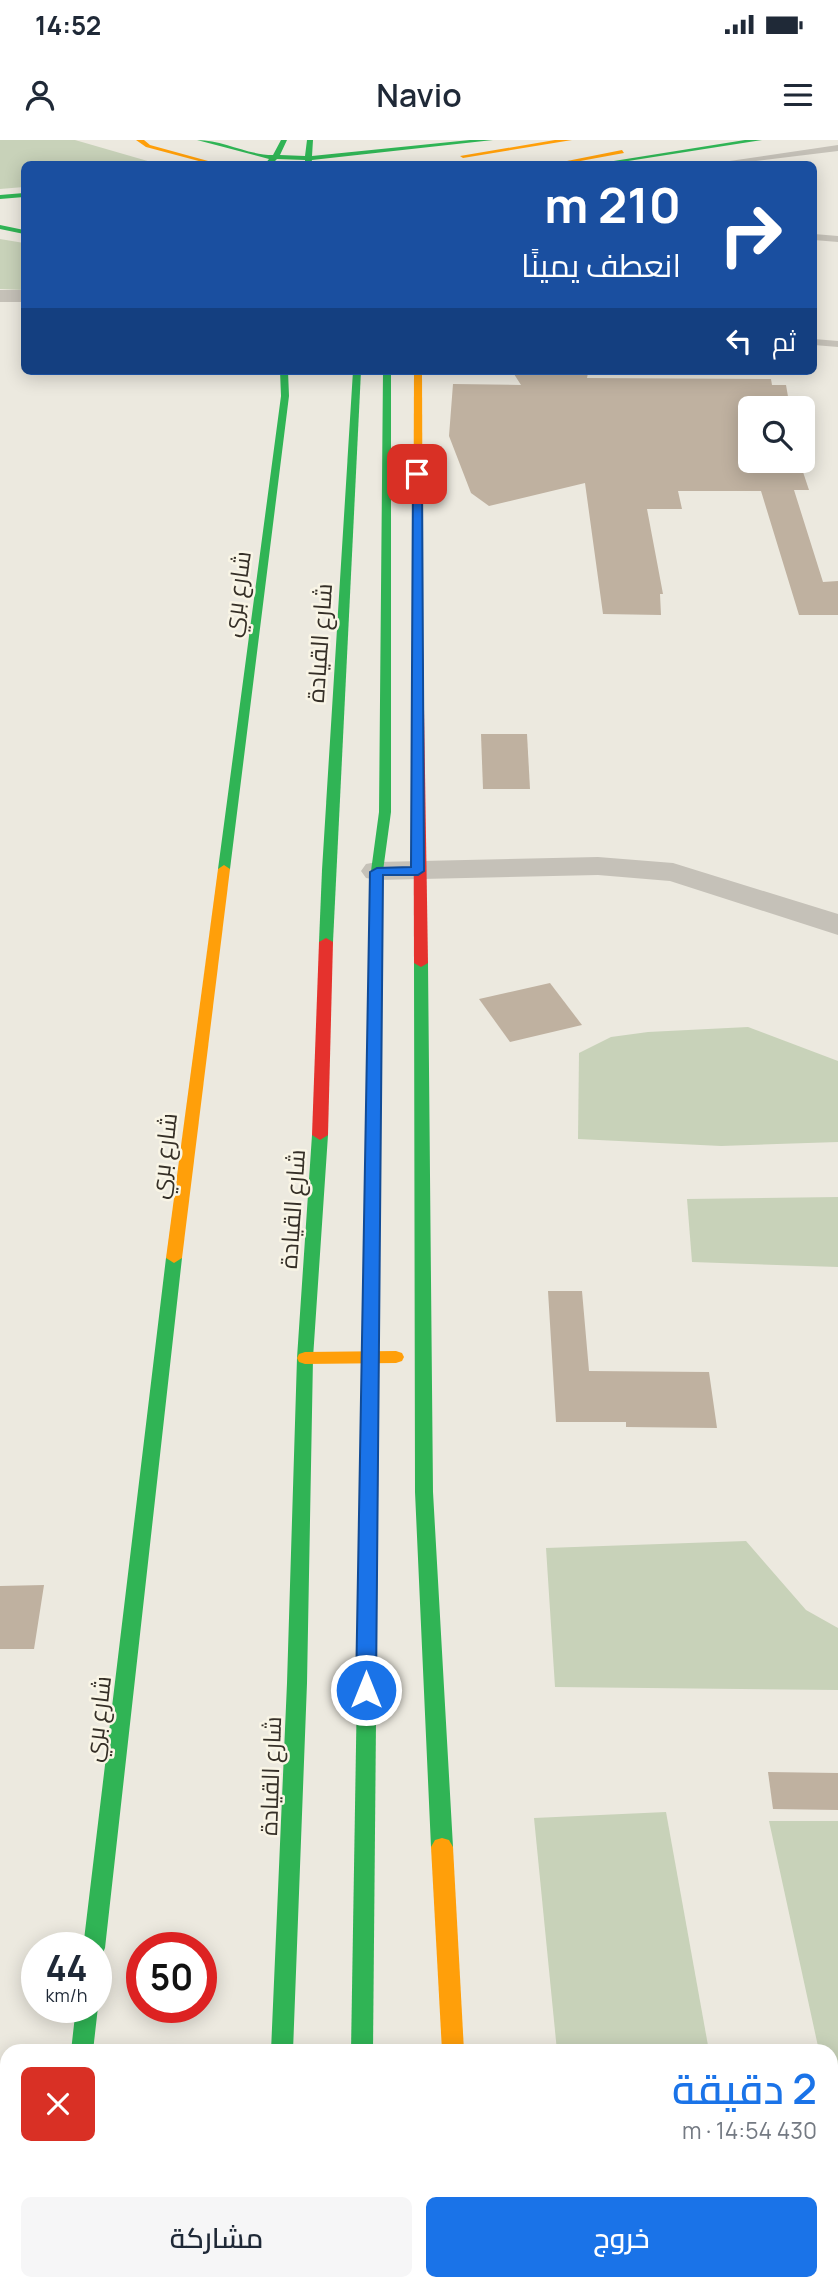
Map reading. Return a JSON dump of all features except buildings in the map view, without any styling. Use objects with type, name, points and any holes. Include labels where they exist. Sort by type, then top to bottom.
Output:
[{"type":"main road","points":[[139,140],[148,146],[205,161]]},
{"type":"main road","points":[[200,140],[272,161],[309,161],[490,140]]},
{"type":"main road","points":[[272,161],[284,140]]},
{"type":"main road","points":[[309,161],[310,140]]},
{"type":"main road","points":[[426,161],[569,140]]},
{"type":"main road","points":[[573,161],[697,140]]},
{"type":"main road","points":[[618,161],[759,140]]},
{"type":"main road","points":[[453,161],[507,149]]},
{"type":"main road","points":[[0,197],[21,195]]},
{"type":"main road","points":[[0,227],[21,231]]},
{"type":"main road","name":"شارع بري","points":[[96,1932],[162,1350],[262,587],[285,396],[284,375]]},
{"type":"main road","name":"شارع القيادة","points":[[282,2044],[297,1683],[305,1358],[319,1168],[330,821],[344,625],[357,375]]},
{"type":"main road","points":[[362,2044],[377,872],[385,812],[387,375]]},
{"type":"main road","points":[[418,375],[418,871],[424,1492],[453,2044]]},
{"type":"main road","points":[[305,1358],[422,1357]]},
{"type":"main road","points":[[83,2044],[85,2023]]},
{"type":"street","points":[[0,296],[21,296]]},
{"type":"street","points":[[377,872],[598,866],[673,872],[838,925]]},
{"type":"lane","points":[[737,161],[838,148]]},
{"type":"lane","points":[[817,237],[838,239]]},
{"type":"lane","points":[[817,342],[838,344]]},
{"type":"green space","points":[[0,140],[75,140],[148,161],[21,161],[21,187],[0,189]]},
{"type":"green space","points":[[0,239],[21,242],[21,290],[0,289]]},
{"type":"green space","points":[[748,1027],[838,1061],[838,1142],[721,1146],[578,1139],[579,1053],[611,1037],[648,1032]]},
{"type":"green space","points":[[838,1197],[838,1267],[692,1262],[687,1199]]},
{"type":"green space","points":[[746,1541],[806,1610],[838,1628],[838,1690],[555,1687],[546,1548]]},
{"type":"green space","points":[[666,1812],[708,2044],[556,2044],[534,1818]]},
{"type":"green space","points":[[769,1821],[838,1821],[838,2044],[817,2044]]},
{"type":"traffic: fast","points":[[200,140],[262,157],[311,158],[490,140]]},
{"type":"traffic: fast","points":[[271,161],[284,140]]},
{"type":"traffic: fast","points":[[308,161],[310,140]]},
{"type":"traffic: fast","points":[[618,161],[759,140]]},
{"type":"traffic: fast","points":[[0,197],[21,195]]},
{"type":"traffic: fast","points":[[0,227],[21,231]]},
{"type":"traffic: fast","points":[[224,869],[285,396],[284,375]]},
{"type":"traffic: fast","points":[[326,942],[357,375]]},
{"type":"traffic: fast","points":[[376,926],[377,871],[385,812],[387,375]]},
{"type":"traffic: fast","points":[[421,963],[424,1492],[442,1847]]},
{"type":"traffic: fast","points":[[282,2044],[297,1683],[305,1358],[320,1135]]},
{"type":"traffic: fast","points":[[96,1932],[174,1258]]},
{"type":"traffic: fast","points":[[362,2044],[369,1503]]},
{"type":"traffic: fast","points":[[83,2044],[85,2023]]},
{"type":"traffic: slow","points":[[139,140],[148,146],[205,161]]},
{"type":"traffic: slow","points":[[463,156],[569,140]]},
{"type":"traffic: slow","points":[[572,161],[622,152]]},
{"type":"traffic: slow","points":[[418,375],[418,645]]},
{"type":"traffic: slow","points":[[174,1258],[224,869]]},
{"type":"traffic: slow","points":[[371,1309],[376,926]]},
{"type":"traffic: slow","points":[[305,1358],[396,1357]]},
{"type":"traffic: slow","points":[[442,1847],[453,2044]]},
{"type":"traffic: jam","points":[[418,645],[421,963]]},
{"type":"traffic: jam","points":[[320,1135],[326,942]]},
{"type":"traffic: jam","points":[[369,1503],[371,1309]]},
{"type":"route","points":[[366,1690],[377,872],[418,871],[417,474]]}]
